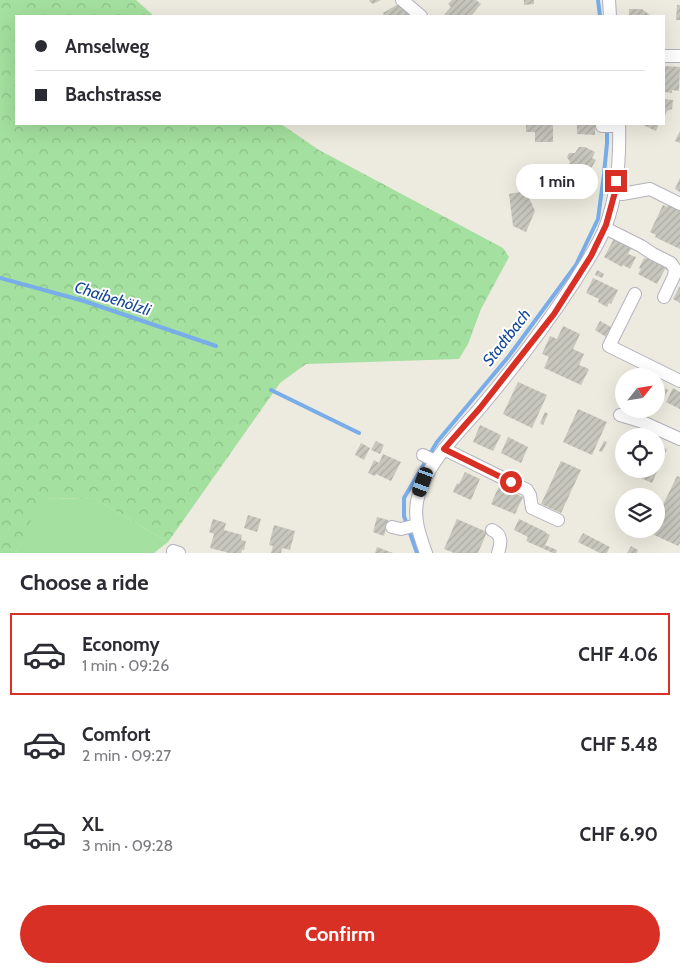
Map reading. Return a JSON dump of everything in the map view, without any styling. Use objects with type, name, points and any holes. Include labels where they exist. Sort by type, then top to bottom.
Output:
[{"type":"street","points":[[402,0],[420,15]]},
{"type":"street","points":[[609,0],[610,15]]},
{"type":"street","points":[[665,56],[680,56]]},
{"type":"street","points":[[426,553],[406,527],[416,510],[418,496],[430,458],[444,449],[480,408],[554,314],[591,256],[605,228],[615,192],[619,125],[602,126]]},
{"type":"street","points":[[615,192],[622,194],[650,189],[680,204]]},
{"type":"street","points":[[605,228],[670,263],[675,270],[674,276],[664,298]]},
{"type":"street","points":[[635,294],[609,346],[646,368]]},
{"type":"street","points":[[665,376],[680,381]]},
{"type":"street","points":[[642,418],[680,439]]},
{"type":"street","points":[[444,449],[527,490],[530,495],[532,508],[558,520]]},
{"type":"street","points":[[492,530],[501,539],[498,553]]},
{"type":"green space","points":[[0,0],[136,0],[153,15],[15,15],[15,125],[282,125],[319,150],[503,248],[509,257],[481,309],[468,344],[459,359],[306,364],[280,383],[168,542],[95,499],[42,498],[16,553],[0,553]]},
{"type":"green space","points":[[41,498],[95,499],[168,542],[154,553],[16,553]]},
{"type":"building","points":[[369,0],[381,0],[373,4]]},
{"type":"building","points":[[452,0],[476,0],[481,4],[472,15],[444,15],[451,7],[448,4]]},
{"type":"building","points":[[524,0],[534,0],[534,4],[524,5]]},
{"type":"building","points":[[400,3],[410,15],[384,15],[383,13]]},
{"type":"building","points":[[677,5],[680,5],[680,20],[676,20]]},
{"type":"building","points":[[629,9],[642,9],[650,15],[629,15]]},
{"type":"building","points":[[665,66],[680,67],[679,91],[672,90],[672,93],[665,92]]},
{"type":"building","points":[[665,99],[673,100],[672,109],[667,111],[665,115]]},
{"type":"building","points":[[526,125],[553,125],[553,142],[535,142],[535,132],[526,132]]},
{"type":"building","points":[[577,125],[595,125],[595,135],[577,134]]},
{"type":"building","points":[[643,125],[659,125],[656,131]]},
{"type":"building","points":[[680,131],[680,143],[675,141]]},
{"type":"building","points":[[579,147],[585,147],[595,152],[592,158],[596,160],[587,175],[569,164],[570,162],[567,157],[569,153],[575,153]]},
{"type":"building","points":[[680,178],[680,192],[675,189]]},
{"type":"building","points":[[526,191],[535,211],[526,232],[513,226],[509,194]]},
{"type":"building","points":[[668,204],[680,210],[680,249],[655,237],[656,235],[650,232],[663,205],[667,207]]},
{"type":"building","points":[[615,237],[632,247],[628,254],[636,257],[630,269],[623,265],[622,267],[604,257]]},
{"type":"building","points":[[647,257],[669,265],[657,284],[638,274],[644,258],[646,259]]},
{"type":"building","points":[[597,270],[604,274],[602,278],[595,275]]},
{"type":"building","points":[[593,278],[618,290],[611,304],[609,303],[607,307],[598,302],[599,299],[586,293]]},
{"type":"building","points":[[680,286],[680,303],[673,299]]},
{"type":"building","points":[[600,321],[611,327],[606,337],[595,330]]},
{"type":"building","points":[[563,326],[580,334],[573,349],[584,354],[579,365],[589,369],[581,385],[544,368],[549,357],[542,354],[550,336],[557,339]]},
{"type":"building","points":[[518,382],[547,395],[532,428],[503,414]]},
{"type":"building","points":[[673,388],[680,392],[680,409],[666,402]]},
{"type":"building","points":[[578,409],[607,422],[592,455],[563,442]]},
{"type":"building","points":[[545,412],[548,414],[543,425],[540,423]]},
{"type":"building","points":[[480,425],[501,435],[493,451],[473,442]]},
{"type":"building","points":[[508,437],[528,447],[521,463],[501,453]]},
{"type":"building","points":[[376,441],[384,445],[380,454],[371,450]]},
{"type":"building","points":[[604,441],[607,442],[602,452],[599,451]]},
{"type":"building","points":[[361,443],[370,448],[364,460],[355,455]]},
{"type":"building","points":[[383,454],[401,462],[391,481],[376,474],[375,476],[368,473],[374,460],[379,463]]},
{"type":"building","points":[[561,461],[581,470],[561,513],[541,504]]},
{"type":"building","points":[[465,472],[480,479],[471,500],[453,492]]},
{"type":"building","points":[[677,476],[680,477],[680,543],[678,546],[661,538],[665,538],[665,501]]},
{"type":"building","points":[[641,478],[654,478],[652,483]]},
{"type":"building","points":[[499,486],[523,497],[515,514],[491,504]]},
{"type":"building","points":[[248,515],[261,519],[257,532],[244,528]]},
{"type":"building","points":[[377,517],[388,520],[384,536],[373,532]]},
{"type":"building","points":[[213,519],[226,523],[224,530],[242,535],[241,540],[246,541],[244,550],[241,553],[229,553],[210,548],[214,534],[209,532]]},
{"type":"building","points":[[457,519],[487,532],[478,553],[454,553],[444,549]]},
{"type":"building","points":[[519,519],[550,535],[545,545],[557,550],[556,553],[526,541],[528,537],[514,530]]},
{"type":"building","points":[[274,525],[295,531],[290,550],[282,548],[281,553],[271,553],[273,546],[269,545]]},
{"type":"building","points":[[583,533],[610,547],[607,553],[600,553],[578,542]]},
{"type":"building","points":[[631,546],[638,550],[637,553],[627,553]]},
{"type":"building","points":[[377,547],[393,553],[375,553]]},
{"type":"waterway","name":"Stadtbach","points":[[598,0],[600,15]]},
{"type":"waterway","name":"Stadtbach","points":[[417,553],[404,516],[404,498],[437,442],[509,356],[576,265],[598,219],[604,174],[607,128]]},
{"type":"waterway","name":"Chaibehölzli","points":[[0,278],[84,301],[216,346]]},
{"type":"waterway","name":"Chaibehölzli","points":[[271,390],[359,433]]},
{"type":"route","points":[[511,482],[444,449],[506,377],[554,314],[591,256],[606,225],[616,181]]}]
